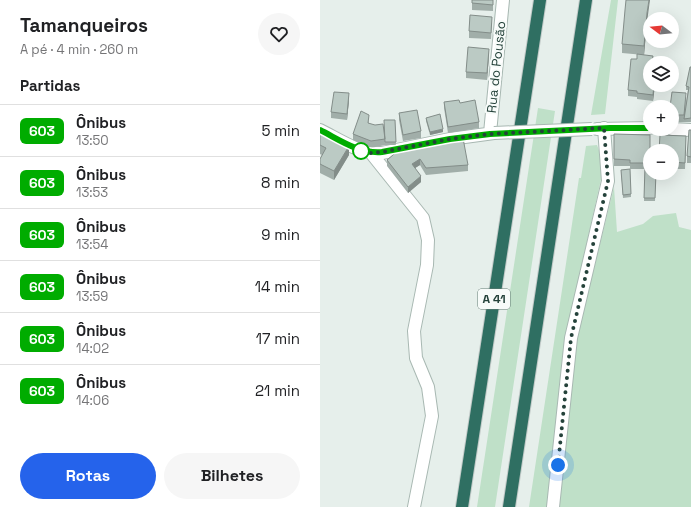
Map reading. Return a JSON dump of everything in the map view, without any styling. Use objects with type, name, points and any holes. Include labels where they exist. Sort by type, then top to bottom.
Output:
[{"type":"highway","name":"A 41","points":[[462,507],[540,0]]},
{"type":"highway","points":[[509,507],[586,0]]},
{"type":"street","name":"Rua do Pousão","points":[[492,133],[503,0]]},
{"type":"street","points":[[553,507],[571,338],[608,181],[604,128]]},
{"type":"street","points":[[320,130],[359,150],[371,153],[492,133],[604,128],[643,128]]},
{"type":"street","points":[[679,129],[691,130]]},
{"type":"street","points":[[371,153],[423,218],[428,240],[427,264],[414,331],[416,358],[428,387],[432,416],[414,507]]},
{"type":"green space","points":[[611,0],[618,0],[605,114],[591,115]]},
{"type":"green space","points":[[538,108],[555,111],[495,507],[477,507]]},
{"type":"green space","points":[[597,145],[601,156],[602,175],[566,335],[562,360],[548,507],[529,507],[579,178],[581,178],[586,146]]},
{"type":"green space","points":[[614,187],[617,232],[643,224],[653,216],[676,213],[679,227],[691,230],[691,507],[559,507],[576,342]]},
{"type":"building","points":[[472,0],[493,0],[493,5],[472,3]]},
{"type":"building","points":[[626,0],[649,0],[647,12],[643,12],[643,46],[622,44]]},
{"type":"building","points":[[470,15],[492,17],[491,33],[469,31]]},
{"type":"building","points":[[468,47],[489,49],[487,73],[466,72]]},
{"type":"building","points":[[637,54],[653,56],[643,56],[643,92],[653,92],[653,95],[628,90],[631,59],[637,59]]},
{"type":"building","points":[[690,67],[691,118],[684,119],[689,87],[686,86]]},
{"type":"building","points":[[334,92],[349,93],[347,114],[331,112]]},
{"type":"building","points":[[672,92],[686,93],[684,115],[679,115],[679,100],[671,100]]},
{"type":"building","points":[[459,100],[460,103],[475,100],[479,122],[448,127],[444,102]]},
{"type":"building","points":[[417,110],[421,131],[403,135],[399,113]]},
{"type":"building","points":[[361,111],[369,115],[368,123],[375,125],[383,124],[385,139],[371,141],[353,134]]},
{"type":"building","points":[[440,114],[443,129],[430,132],[426,118]]},
{"type":"building","points":[[384,120],[395,120],[396,142],[385,142]]},
{"type":"building","points":[[320,130],[349,146],[334,171],[320,164],[320,159],[326,148],[320,145]]},
{"type":"building","points":[[689,130],[691,130],[691,157],[687,156]]},
{"type":"building","points":[[614,134],[650,136],[650,144],[643,144],[643,163],[630,163],[630,160],[614,159]]},
{"type":"building","points":[[660,136],[686,136],[685,163],[679,163],[679,144],[659,144]]},
{"type":"building","points":[[463,138],[468,165],[426,168],[420,159],[412,164],[421,176],[408,187],[387,160],[400,149]]},
{"type":"building","points":[[630,169],[631,194],[623,195],[621,170]]},
{"type":"building","points":[[645,180],[656,180],[655,198],[644,198]]},
{"type":"bus line","name":"603","points":[[320,130],[359,150],[371,153],[450,139],[490,134],[610,128],[643,128]]},
{"type":"route","points":[[361,151],[359,150],[371,153],[382,152],[450,139],[490,134],[604,128],[608,181],[571,338],[558,465]]}]
